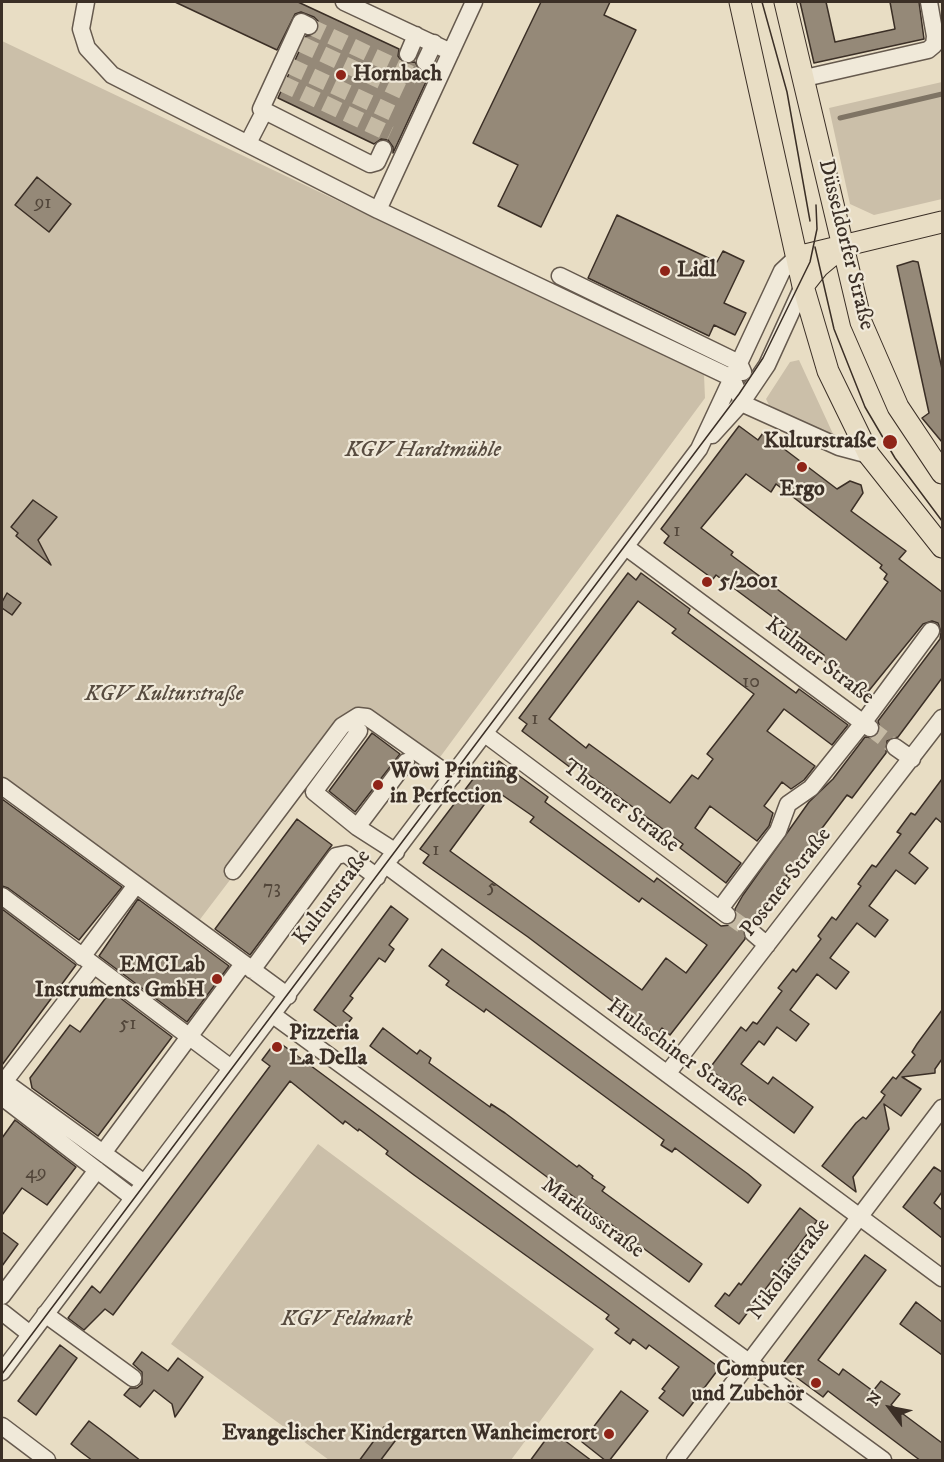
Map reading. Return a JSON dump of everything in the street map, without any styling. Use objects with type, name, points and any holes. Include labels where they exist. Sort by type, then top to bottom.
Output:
[{"type":"main road","points":[[740,2],[803,286],[828,371],[869,455],[942,547]]},
{"type":"main road","name":"Düsseldorfer Straße","points":[[785,2],[805,78],[864,333],[898,407],[942,473]]},
{"type":"main road","points":[[797,257],[942,222]]},
{"type":"main road","points":[[803,286],[818,267],[843,246]]},
{"type":"street","points":[[86,2],[81,29],[87,48],[112,75],[378,210],[736,370]]},
{"type":"street","points":[[344,2],[451,52]]},
{"type":"street","points":[[378,210],[474,2]]},
{"type":"street","points":[[805,78],[928,50],[934,45],[929,2]]},
{"type":"street","points":[[309,26],[301,22],[296,42],[286,64],[277,82],[264,98],[261,109],[370,164],[377,162],[383,148]]},
{"type":"street","points":[[408,54],[416,35]]},
{"type":"street","points":[[425,62],[434,43]]},
{"type":"street","points":[[248,143],[264,112]]},
{"type":"street","name":"Kulturstraße","points":[[702,444],[782,271],[797,257]]},
{"type":"street","points":[[560,276],[736,370],[745,397],[839,447],[869,455]]},
{"type":"street","name":"Kulturstraße","points":[[2,1372],[143,1182],[288,996],[702,444],[745,397],[767,365],[803,286]]},
{"type":"street","name":"Kulmer Straße","points":[[626,547],[867,725]]},
{"type":"street","points":[[867,725],[931,631]]},
{"type":"street","points":[[233,871],[342,726],[358,716],[368,717],[452,777]]},
{"type":"street","name":"Posener Straße","points":[[667,1074],[942,718]]},
{"type":"street","name":"Thorner Straße","points":[[485,734],[724,912],[778,831],[788,804],[811,788],[867,725]]},
{"type":"street","points":[[359,731],[314,792],[357,827],[396,852]]},
{"type":"street","points":[[895,747],[912,759]]},
{"type":"street","points":[[357,827],[406,762]]},
{"type":"street","points":[[2,786],[288,996]]},
{"type":"street","name":"Hultschiner Straße","points":[[103,1153],[188,1036],[336,856],[346,854],[382,871],[667,1074],[942,1278]]},
{"type":"street","points":[[2,1086],[88,961],[136,885]]},
{"type":"street","points":[[2,896],[231,1068]]},
{"type":"street","points":[[753,933],[767,945]]},
{"type":"street","name":"Markusstraße","points":[[273,1015],[883,1461]]},
{"type":"street","points":[[2,1086],[143,1182]]},
{"type":"street","points":[[2,1086],[97,1170],[132,1197]]},
{"type":"street","name":"Nikolaistraße","points":[[675,1461],[942,1108]]},
{"type":"street","points":[[2,1296],[97,1170]]},
{"type":"street","points":[[2,1312],[30,1334]]},
{"type":"street","points":[[45,1314],[133,1378]]},
{"type":"street","points":[[2,1426],[47,1461]]},
{"type":"green space","name":"KGV Hardtmühle","points":[[2,41],[704,375],[705,398],[432,768],[370,724],[354,723],[290,801],[198,922],[2,778]]},
{"type":"green space","points":[[942,82],[942,199],[874,215],[850,204],[829,108]]},
{"type":"green space","points":[[799,360],[834,436],[769,405],[766,399],[790,362]]},
{"type":"green space","name":"KGV Feldmark","points":[[318,1144],[594,1349],[511,1460],[329,1460],[171,1344]]},
{"type":"building","points":[[175,2],[298,2],[399,49],[398,56],[403,63],[415,62],[420,71],[431,71],[393,153],[393,147],[388,140],[381,139],[374,144],[278,98],[306,36],[314,35],[319,30],[318,21],[314,17],[301,12],[295,14],[277,50]]},
{"type":"building","points":[[541,2],[610,2],[604,15],[636,30],[541,227],[498,206],[518,165],[473,143]]},
{"type":"building","points":[[800,2],[826,2],[835,42],[895,29],[890,2],[919,2],[924,39],[814,63]]},
{"type":"building","points":[[37,177],[71,204],[49,232],[15,205]]},
{"type":"building","name":"Lidl","points":[[617,215],[717,262],[723,251],[744,261],[724,303],[746,313],[735,335],[714,325],[709,336],[588,278]]},
{"type":"building","points":[[913,261],[918,262],[942,369],[942,442],[922,418],[929,413],[897,266]]},
{"type":"building","points":[[739,426],[758,440],[763,433],[837,489],[850,481],[861,485],[863,493],[851,511],[906,551],[899,559],[942,592],[942,678],[898,737],[887,741],[886,753],[852,798],[847,795],[786,876],[790,879],[757,923],[745,927],[745,939],[670,1035],[662,1028],[657,1035],[528,937],[423,863],[429,855],[420,849],[486,762],[494,768],[499,761],[548,797],[545,802],[654,882],[657,878],[721,926],[731,925],[736,921],[735,909],[743,895],[809,802],[833,779],[865,737],[874,738],[878,735],[880,729],[878,721],[940,639],[941,632],[938,623],[932,621],[923,624],[867,693],[821,659],[824,655],[716,575],[713,579],[664,543],[669,536],[661,529]],"holes":[[[746,474],[771,492],[776,484],[882,565],[880,568],[887,574],[884,579],[888,582],[846,640],[731,555],[733,552],[701,528]],[[495,790],[534,817],[530,822],[639,902],[642,898],[707,945],[686,973],[666,958],[642,990],[450,851]]]},
{"type":"building","points":[[33,500],[57,517],[38,540],[51,565],[16,536],[18,533],[11,527]]},
{"type":"building","points":[[628,573],[636,580],[641,573],[690,609],[688,613],[796,693],[799,689],[848,725],[832,745],[784,709],[767,731],[815,766],[804,780],[791,789],[782,782],[764,806],[773,813],[769,826],[757,841],[710,806],[695,828],[741,863],[726,883],[680,848],[683,844],[574,764],[571,768],[522,731],[527,724],[519,718]],"holes":[[[638,601],[676,629],[672,633],[754,694],[707,754],[713,759],[698,779],[692,775],[670,803],[589,744],[586,748],[549,719]]]},
{"type":"building","points":[[7,593],[21,603],[12,615],[2,608],[2,602]]},
{"type":"building","points":[[372,733],[400,754],[355,812],[329,791]]},
{"type":"building","points":[[942,779],[942,823],[936,818],[909,853],[928,868],[915,884],[896,870],[869,906],[888,920],[875,937],[857,923],[830,958],[849,972],[836,989],[817,974],[790,1010],[809,1024],[796,1041],[777,1027],[764,1045],[759,1041],[741,1064],[768,1084],[773,1077],[813,1107],[794,1133],[709,1069],[741,1027],[746,1031],[753,1022],[757,1024],[782,991],[778,988],[793,969],[796,972],[821,939],[818,936],[832,917],[836,920],[861,886],[858,884],[872,865],[876,867],[901,834],[897,832],[911,813],[915,815]]},
{"type":"building","points":[[2,799],[122,887],[79,940],[8,888],[2,886]]},
{"type":"building","points":[[297,819],[332,845],[250,955],[215,929]]},
{"type":"building","points":[[138,899],[229,966],[187,1022],[99,956]]},
{"type":"building","points":[[391,906],[408,919],[389,945],[394,949],[385,962],[379,958],[350,996],[353,998],[343,1011],[352,1018],[342,1031],[314,1010]]},
{"type":"building","points":[[2,909],[76,965],[2,1065]]},
{"type":"building","points":[[442,949],[748,1174],[761,1185],[748,1203],[675,1148],[672,1152],[661,1145],[664,1140],[486,1009],[484,1012],[446,985],[449,981],[429,966]]},
{"type":"building","points":[[111,991],[172,1037],[98,1136],[32,1088],[30,1078],[70,1025],[80,1032]]},
{"type":"building","points":[[942,1010],[942,1059],[935,1073],[902,1077],[921,1089],[901,1116],[884,1104],[889,1129],[853,1177],[856,1192],[822,1166],[856,1123],[863,1117],[866,1119],[881,1101],[885,1095],[881,1092],[893,1077],[896,1079],[915,1055],[912,1052]]},
{"type":"building","points":[[383,1028],[417,1054],[420,1050],[431,1058],[429,1063],[490,1107],[491,1104],[505,1113],[577,1167],[579,1165],[605,1187],[602,1191],[702,1264],[689,1282],[370,1046]]},
{"type":"building","points":[[280,1043],[716,1365],[717,1371],[683,1416],[659,1398],[665,1391],[662,1389],[679,1367],[649,1345],[646,1349],[633,1339],[630,1344],[615,1333],[619,1329],[606,1319],[609,1315],[414,1175],[386,1154],[388,1151],[359,1129],[358,1131],[345,1121],[343,1124],[290,1081],[113,1315],[105,1309],[84,1330],[68,1318],[92,1286],[100,1293],[270,1066],[262,1060],[274,1044]]},
{"type":"building","points":[[15,1120],[76,1167],[47,1205],[22,1188],[2,1215],[2,1138]]},
{"type":"building","points":[[934,1167],[942,1172],[942,1192],[934,1203],[942,1210],[942,1238],[903,1207]]},
{"type":"building","points":[[800,1208],[817,1221],[739,1324],[715,1306],[725,1293],[729,1296],[739,1283],[741,1285]]},
{"type":"building","points":[[2,1232],[18,1244],[2,1266]]},
{"type":"building","points":[[865,1255],[886,1270],[818,1360],[839,1375],[843,1369],[873,1391],[881,1381],[900,1394],[891,1405],[942,1443],[942,1461],[921,1461],[828,1391],[823,1397],[781,1366]]},
{"type":"building","points":[[916,1302],[942,1322],[942,1355],[900,1324]]},
{"type":"building","points":[[60,1345],[77,1358],[36,1415],[18,1401]]},
{"type":"building","points":[[142,1352],[168,1371],[178,1358],[203,1377],[175,1417],[172,1404],[154,1390],[140,1407],[124,1395],[130,1388],[137,1388],[142,1384],[142,1372],[133,1364]]},
{"type":"building","points":[[621,1391],[648,1411],[609,1461],[606,1461],[582,1442]]},
{"type":"building","points":[[89,1421],[141,1461],[93,1461],[81,1452],[71,1444]]},
{"type":"building","points":[[384,1427],[398,1437],[380,1461],[359,1461]]},
{"type":"building","points":[[552,1431],[592,1461],[530,1461]]},
{"type":"waterway","points":[[840,118],[942,94]]},
{"type":"tunnel","points":[[309,26],[418,77]]},
{"type":"tunnel","points":[[301,44],[409,94]]},
{"type":"tunnel","points":[[290,66],[399,116]]},
{"type":"tunnel","points":[[281,83],[390,134]]},
{"type":"tunnel","points":[[870,728],[895,747]]},
{"type":"tunnel","points":[[729,916],[753,933]]},
{"type":"tram line","points":[[762,2],[787,92],[810,221]]},
{"type":"tram line","points":[[2,1374],[739,394],[763,358],[810,262],[817,229],[816,205]]},
{"type":"tram line","points":[[815,247],[834,329],[865,407],[895,458],[942,521]]},
{"type":"place","name":"Hornbach","points":[[341,75]]},
{"type":"place","name":"Lidl","points":[[665,271]]},
{"type":"place","name":"Kulturstraße","points":[[890,442]]},
{"type":"place","name":"Ergo","points":[[802,467]]},
{"type":"place","name":"5/2001","points":[[707,582]]},
{"type":"place","name":"Wowi Printing in Perfection","points":[[378,785]]},
{"type":"place","name":"EMCLab Instruments GmbH","points":[[217,979]]},
{"type":"place","name":"Pizzeria La Della","points":[[277,1047]]},
{"type":"place","name":"Computer und Zubehör","points":[[816,1383]]},
{"type":"place","name":"Evangelischer Kindergarten Wanheimerort","points":[[609,1434]]},
{"type":"park label","name":"KGV Kulturstraße","points":[[164,695]]}]
